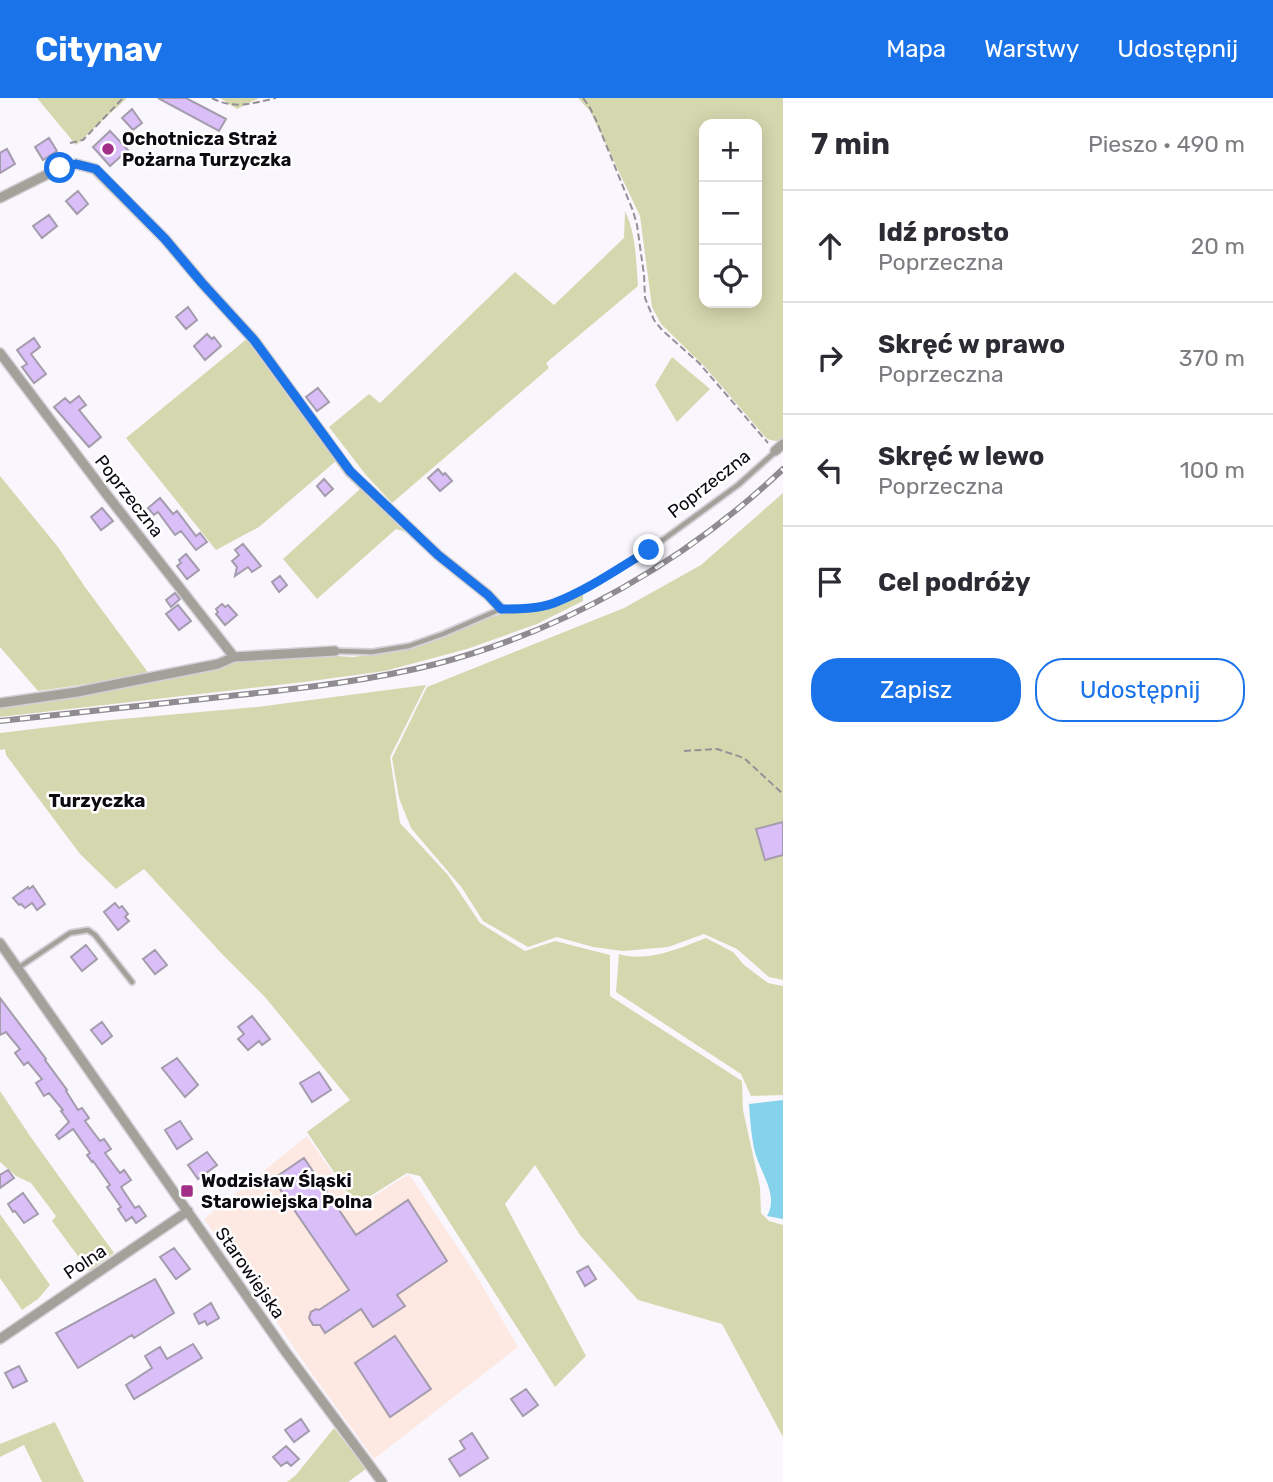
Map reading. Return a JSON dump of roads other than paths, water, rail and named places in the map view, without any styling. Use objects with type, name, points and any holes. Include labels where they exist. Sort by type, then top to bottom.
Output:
[{"type":"street","points":[[0,198],[60,168],[76,164],[96,169],[165,239],[254,340],[350,471],[438,555],[488,595],[501,609]]},
{"type":"street","name":"Poprzeczna","points":[[0,353],[234,657]]},
{"type":"street","name":"Poprzeczna","points":[[775,452],[783,444]]},
{"type":"street","name":"Poprzeczna","points":[[0,703],[77,692],[218,664],[234,657],[335,652]]},
{"type":"street","name":"Starowiejska","points":[[0,943],[285,1351],[382,1482]]},
{"type":"street","name":"Polna","points":[[0,1339],[188,1212]]},
{"type":"lane","name":"Poprzeczna","points":[[335,652],[372,652],[409,646],[501,609],[528,609],[553,604],[587,588],[660,542],[738,485],[775,452]]},
{"type":"lane","points":[[17,968],[70,933],[89,930],[132,982]]},
{"type":"water","points":[[783,1100],[783,1219],[767,1216],[770,1191],[754,1148],[749,1104]]},
{"type":"railway","points":[[0,721],[329,684],[383,676],[484,650],[577,612],[665,562],[746,502],[783,469]]},
{"type":"place","name":"Ochotnicza Straż Pożarna Turzyczka","points":[[108,149]]},
{"type":"place","name":"Wodzisław Śląski Starowiejska Polna","points":[[187,1191]]},
{"type":"district","name":"Turzyczka","points":[[97,800]]}]
